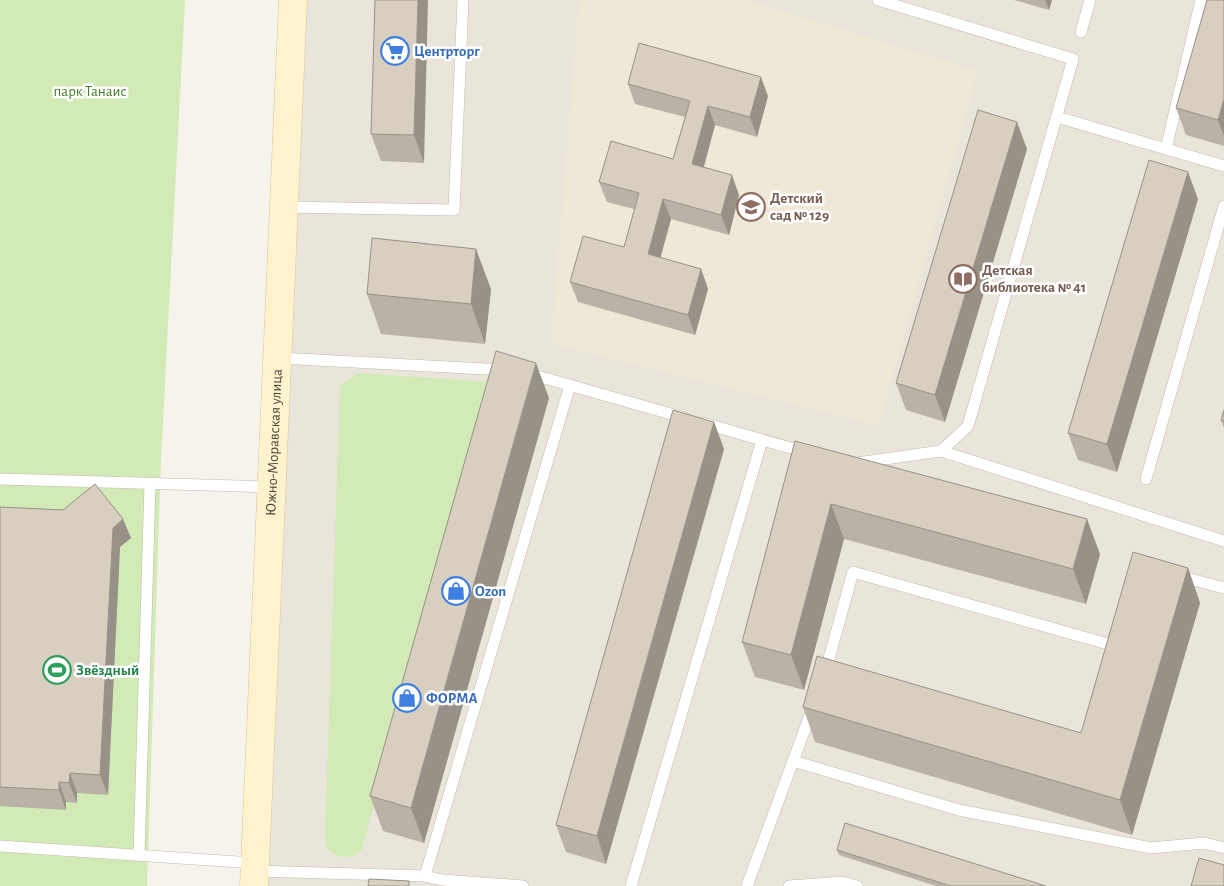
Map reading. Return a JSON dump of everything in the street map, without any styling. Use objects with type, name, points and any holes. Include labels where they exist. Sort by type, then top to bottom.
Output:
[{"type":"main road","name":"Южно-Моравская улица","points":[[254,873],[279,358],[293,0]]},
{"type":"lane","points":[[284,207],[454,210],[463,0]]},
{"type":"lane","points":[[878,0],[1073,59],[968,426],[940,451]]},
{"type":"lane","points":[[1081,32],[1090,0]]},
{"type":"lane","points":[[1166,149],[1201,0]]},
{"type":"lane","points":[[1057,117],[1224,166]]},
{"type":"lane","points":[[1146,479],[1224,206]]},
{"type":"lane","points":[[279,358],[519,370],[818,456]]},
{"type":"lane","points":[[425,876],[570,385]]},
{"type":"lane","points":[[631,886],[762,440]]},
{"type":"lane","points":[[846,464],[940,451],[1224,540]]},
{"type":"lane","points":[[0,479],[150,485],[273,487]]},
{"type":"lane","points":[[139,855],[150,485]]},
{"type":"lane","points":[[747,886],[818,692],[831,670],[853,572],[1108,644]]},
{"type":"lane","points":[[1168,572],[1224,588]]},
{"type":"lane","points":[[793,761],[959,810],[1151,848],[1204,843],[1224,848]]},
{"type":"lane","points":[[0,846],[139,855],[254,873],[425,876],[442,883],[523,886]]},
{"type":"lane","points":[[789,886],[843,882],[857,886]]},
{"type":"shaded area","points":[[305,0],[1224,0],[1224,886],[267,886]]},
{"type":"shaded area","name":"Детский сад № 129","points":[[579,0],[746,0],[978,71],[879,425],[551,343]]},
{"type":"green space","name":"парк Танаис","points":[[0,0],[185,0],[161,459],[147,886],[0,886]]},
{"type":"green space","points":[[358,373],[490,382],[362,849],[353,857],[336,856],[327,848],[325,837],[340,386]]},
{"type":"building","points":[[375,0],[418,0],[414,135],[371,134]]},
{"type":"building","points":[[1207,0],[1224,0],[1224,99],[1218,120],[1176,108]]},
{"type":"building","points":[[639,43],[761,77],[750,117],[708,106],[692,164],[732,175],[721,215],[663,199],[648,254],[701,269],[688,315],[570,282],[583,236],[624,247],[639,193],[599,182],[611,141],[673,159],[690,101],[628,84]]},
{"type":"building","points":[[978,110],[1017,122],[935,395],[896,383]]},
{"type":"building","points":[[1149,160],[1188,172],[1107,444],[1068,433]]},
{"type":"building","points":[[372,238],[476,249],[471,304],[367,294]]},
{"type":"building","points":[[496,351],[536,363],[411,808],[370,796]]},
{"type":"building","points":[[673,410],[714,422],[597,836],[556,825]]},
{"type":"building","points":[[1224,410],[1224,421],[1221,420]]},
{"type":"building","points":[[795,441],[1087,519],[1073,569],[831,504],[791,655],[742,642]]},
{"type":"building","name":"Звёздный","points":[[95,484],[123,519],[113,528],[100,775],[70,773],[69,783],[59,782],[59,790],[0,787],[0,507],[63,510]]},
{"type":"building","points":[[1133,552],[1188,568],[1120,800],[803,707],[817,656],[1081,733]]},
{"type":"building","points":[[845,823],[1046,886],[951,886],[837,850]]},
{"type":"building","points":[[1199,858],[1224,865],[1224,886],[1191,886]]},
{"type":"building","points":[[369,879],[409,881],[409,886],[368,886]]},
{"type":"place","name":"Центрторг","points":[[395,51]]},
{"type":"place","name":"Детский сад № 129","points":[[751,207]]},
{"type":"place","name":"Детская библиотека № 41","points":[[963,279]]},
{"type":"place","name":"Ozon","points":[[456,591]]},
{"type":"place","name":"Звёздный","points":[[57,670]]},
{"type":"place","name":"ФОРМА","points":[[407,698]]}]
